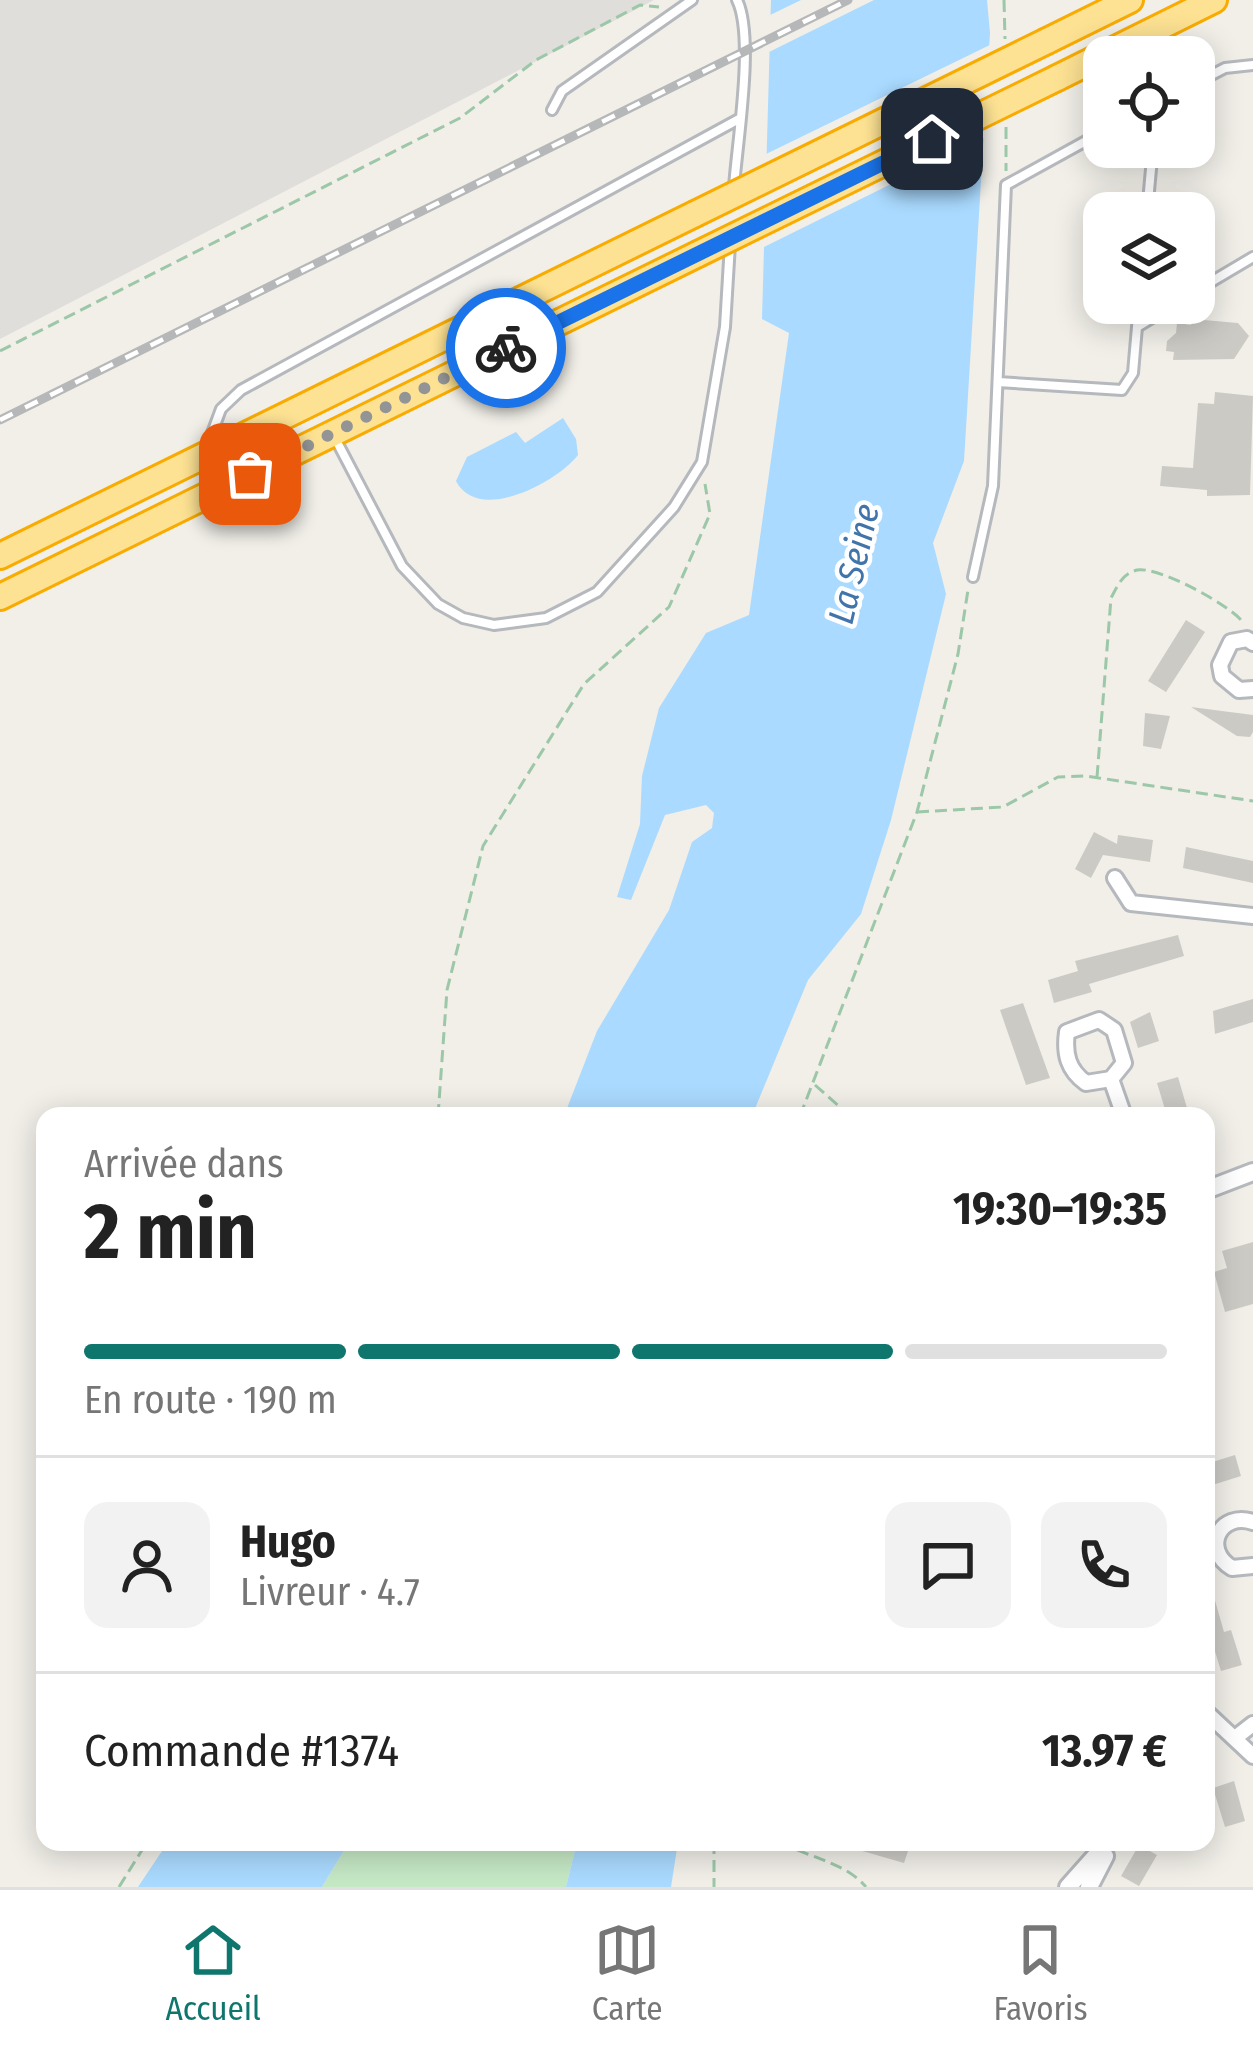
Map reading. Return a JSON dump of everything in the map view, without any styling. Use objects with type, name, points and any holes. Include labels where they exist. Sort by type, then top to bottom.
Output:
[{"type":"highway","points":[[0,556],[1130,0]]},
{"type":"highway","points":[[0,597],[1214,0]]},
{"type":"street","points":[[1250,641],[1231,642],[1220,665],[1222,676],[1239,690],[1253,689]]},
{"type":"street","points":[[1115,878],[1131,903],[1253,916]]},
{"type":"street","points":[[1099,1020],[1114,1030],[1124,1063],[1112,1079],[1086,1083],[1073,1073],[1064,1049],[1067,1033],[1099,1020]]},
{"type":"street","points":[[1112,1079],[1121,1107]]},
{"type":"street","points":[[1215,1187],[1253,1172]]},
{"type":"street","points":[[1252,1569],[1223,1563],[1215,1545],[1216,1535],[1229,1521],[1253,1522]]},
{"type":"street","points":[[1215,1720],[1253,1759]]},
{"type":"street","points":[[1235,1738],[1253,1724]]},
{"type":"street","points":[[1068,1887],[1102,1851]]},
{"type":"street","points":[[1089,1887],[1107,1851]]},
{"type":"lane","points":[[553,110],[562,91],[692,0]]},
{"type":"lane","points":[[733,211],[743,55],[742,10],[737,0]]},
{"type":"lane","points":[[1215,73],[1253,65]]},
{"type":"lane","points":[[204,456],[221,409],[241,390],[739,119]]},
{"type":"lane","points":[[973,577],[993,486],[1006,185],[1083,143]]},
{"type":"lane","points":[[333,434],[380,529],[416,585],[452,613],[494,626],[546,617],[597,592],[674,507],[702,462],[725,326],[731,234]]},
{"type":"lane","points":[[1215,280],[1253,257]]},
{"type":"lane","points":[[997,382],[1122,390],[1133,373],[1137,324]]},
{"type":"lane","points":[[1137,327],[1142,324]]},
{"type":"path","points":[[0,351],[460,118],[536,60],[640,5],[675,8]]},
{"type":"path","points":[[439,1107],[447,990],[483,846],[584,684],[669,607],[710,514],[702,462]]},
{"type":"path","points":[[1096,777],[1112,598],[1122,578],[1136,571],[1157,570],[1241,616],[1250,641]]},
{"type":"path","points":[[804,1107],[916,812],[973,577]]},
{"type":"path","points":[[916,812],[1003,807],[1058,777],[1096,777],[1253,801]]},
{"type":"path","points":[[814,1084],[840,1107]]},
{"type":"path","points":[[119,1887],[141,1851]]},
{"type":"path","points":[[713,1851],[714,1887]]},
{"type":"path","points":[[794,1851],[852,1870],[866,1887]]},
{"type":"shaded area","points":[[0,0],[654,0],[0,339]]},
{"type":"green space","points":[[344,1851],[575,1851],[566,1887],[322,1887]]},
{"type":"water","name":"La Seine","points":[[771,0],[987,0],[990,33],[964,461],[933,543],[946,594],[891,820],[861,914],[808,980],[756,1107],[567,1107],[597,1031],[669,910],[692,842],[712,828],[714,813],[706,805],[665,815],[631,900],[617,897],[640,824],[642,776],[659,708],[706,633],[749,615],[789,333],[762,319]]},
{"type":"water","points":[[563,418],[576,439],[578,455],[553,477],[498,499],[467,493],[456,481],[467,457],[516,432],[525,443]]},
{"type":"water","points":[[162,1851],[344,1851],[322,1887],[138,1887]]},
{"type":"water","points":[[575,1851],[677,1851],[671,1887],[566,1887]]},
{"type":"pier","points":[[801,0],[874,0],[763,55],[764,18]]},
{"type":"pier","points":[[996,42],[990,135],[758,250],[760,157]]},
{"type":"building","points":[[1238,323],[1249,336],[1234,359],[1173,360],[1174,352],[1166,351],[1167,341],[1176,333],[1177,324]]},
{"type":"building","points":[[1215,392],[1253,396],[1250,495],[1207,496],[1207,490],[1160,486],[1162,466],[1193,468],[1198,403],[1214,404]]},
{"type":"building","points":[[1186,620],[1205,632],[1166,692],[1148,681]]},
{"type":"building","points":[[1191,707],[1253,715],[1253,732],[1250,737],[1237,736]]},
{"type":"building","points":[[1145,713],[1170,716],[1161,749],[1143,746]]},
{"type":"building","points":[[1094,832],[1117,844],[1118,835],[1153,840],[1150,862],[1103,855],[1091,878],[1075,869]]},
{"type":"building","points":[[1186,847],[1253,861],[1253,883],[1183,868]]},
{"type":"building","points":[[1178,935],[1184,956],[1089,984],[1092,992],[1054,1003],[1048,980],[1078,971],[1075,961]]},
{"type":"building","points":[[1253,999],[1253,1022],[1215,1034],[1213,1011]]},
{"type":"building","points":[[1023,1003],[1050,1078],[1026,1085],[1000,1010]]},
{"type":"building","points":[[1150,1012],[1159,1041],[1138,1048],[1130,1022]]},
{"type":"building","points":[[1178,1077],[1187,1107],[1164,1107],[1157,1083]]},
{"type":"building","points":[[1253,1242],[1253,1304],[1225,1312],[1215,1276],[1227,1268],[1222,1251]]},
{"type":"building","points":[[1235,1455],[1241,1476],[1215,1484],[1215,1461]]},
{"type":"building","points":[[1215,1600],[1224,1632],[1231,1630],[1242,1665],[1221,1671],[1215,1652]]},
{"type":"building","points":[[1234,1781],[1245,1821],[1225,1827],[1215,1787]]},
{"type":"building","points":[[862,1851],[908,1851],[904,1863]]},
{"type":"building","points":[[1136,1851],[1157,1855],[1139,1886],[1121,1876]]},
{"type":"railway","points":[[0,420],[848,0]]},
{"type":"way so far","points":[[250,474],[506,348]]},
{"type":"route","points":[[506,348],[932,139]]}]
